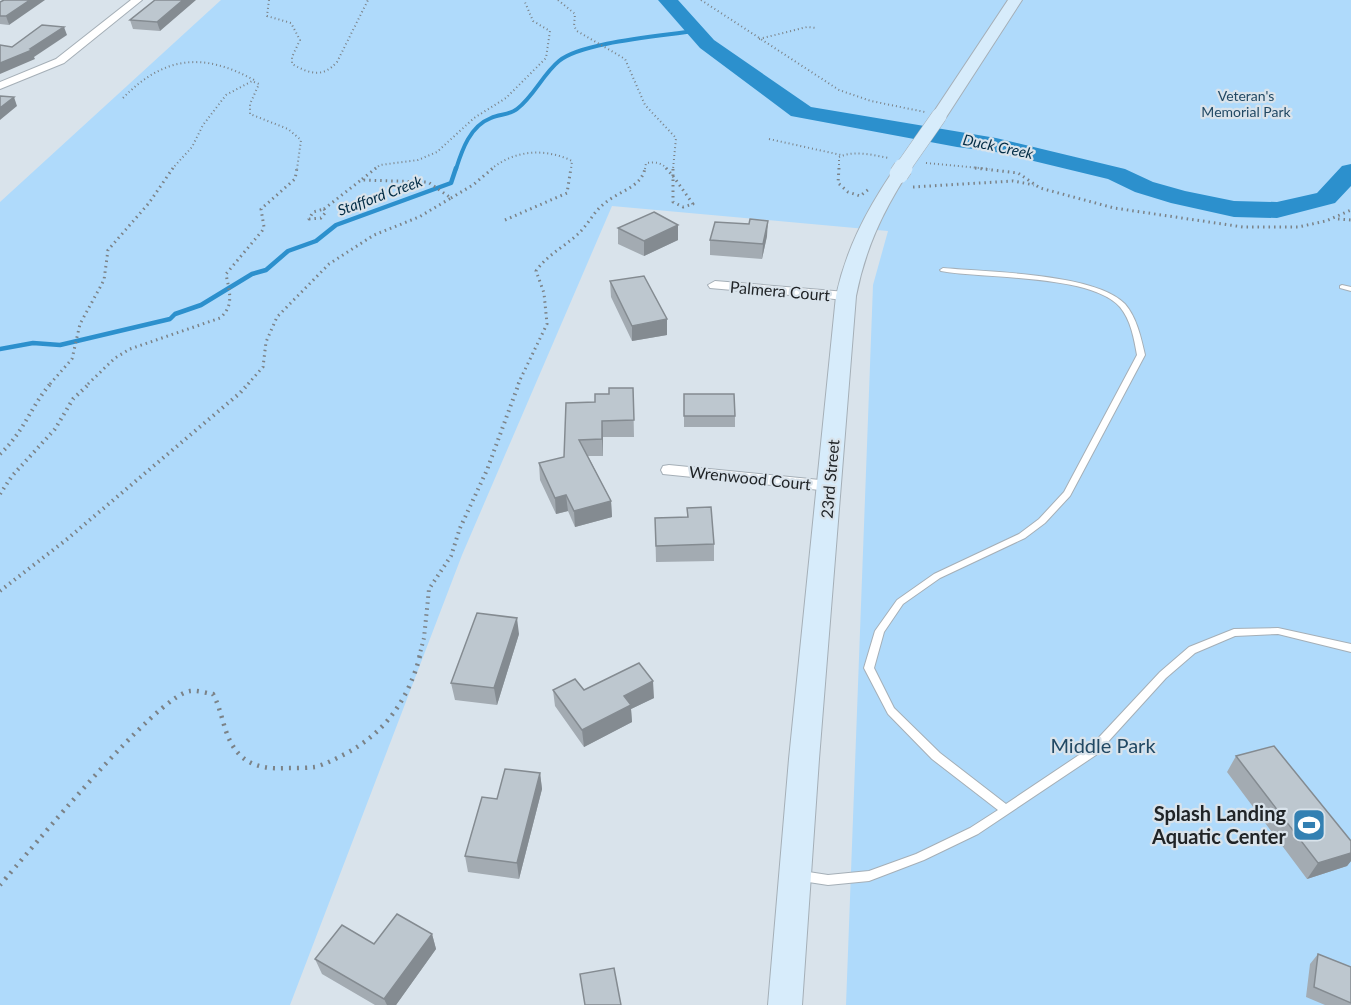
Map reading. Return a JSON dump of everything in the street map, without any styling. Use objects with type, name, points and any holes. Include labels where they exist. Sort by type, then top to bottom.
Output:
[{"type":"street","points":[[0,86],[60,61],[137,0]]},
{"type":"street","name":"23rd Street","points":[[785,1005],[804,759],[846,296],[852,265],[872,214],[932,116],[1015,0]]},
{"type":"street","name":"Palmera Court","points":[[714,285],[846,296]]},
{"type":"street","name":"Wrenwood Court","points":[[669,470],[830,486]]},
{"type":"lane","points":[[943,270],[1080,284],[1102,291],[1121,304],[1137,335],[1141,355],[1067,494],[1042,521],[1022,536],[937,576],[900,602],[880,632],[869,668],[891,711],[936,756],[1006,810]]},
{"type":"lane","points":[[1342,286],[1351,289]]},
{"type":"lane","points":[[795,876],[828,880],[869,876],[929,853],[974,831],[1092,752],[1163,675],[1192,650],[1234,633],[1278,632],[1351,648]]},
{"type":"path","points":[[269,0],[267,16],[291,23],[300,40],[292,57],[292,64],[321,74],[329,71],[343,53],[368,0]]},
{"type":"path","points":[[324,209],[326,212],[322,218],[315,221],[309,219],[309,215],[324,209],[380,165],[418,160],[437,152],[474,118],[506,98],[546,58],[550,31],[533,21],[524,0]]},
{"type":"path","points":[[0,885],[132,735],[170,700],[181,694],[199,691],[213,694],[224,729],[240,755],[252,763],[269,768],[314,767],[328,763],[362,745],[384,727],[399,706],[418,662],[424,638],[429,589],[451,556],[460,528],[487,470],[515,390],[544,333],[548,319],[544,293],[536,274],[538,266],[578,234],[604,203],[637,183],[644,176],[646,163],[660,162],[673,175],[682,191],[693,202],[691,206],[682,207],[674,203],[673,175],[676,138],[645,105],[625,59],[575,28],[575,14],[558,0]]},
{"type":"path","points":[[701,0],[839,90],[871,100],[918,110],[932,116]]},
{"type":"path","points":[[758,39],[807,27],[818,28]]},
{"type":"path","points":[[0,494],[12,476],[55,429],[64,409],[115,358],[130,349],[220,318],[229,311],[232,303],[226,279],[228,268],[255,240],[264,227],[261,209],[295,179],[302,146],[301,140],[288,129],[250,114],[250,104],[259,84],[248,76],[217,63],[195,60],[158,71],[138,82],[123,98]]},
{"type":"path","points":[[0,454],[16,439],[43,393],[74,355],[77,332],[87,308],[104,280],[108,250],[112,243],[150,203],[170,170],[192,147],[203,125],[226,95],[254,82]]},
{"type":"path","points":[[770,139],[842,155],[864,154],[899,173],[1013,181],[1114,208],[1243,227],[1277,228],[1337,219],[1351,220]]},
{"type":"path","points":[[0,591],[66,540],[240,393],[263,367],[269,330],[281,310],[306,289],[329,264],[368,238],[419,217],[466,192],[501,160],[511,155],[543,152],[562,156],[572,161],[567,193],[505,220]]},
{"type":"path","points":[[842,155],[839,157],[838,183],[843,189],[849,194],[860,196],[872,184]]},
{"type":"path","points":[[923,162],[1018,173],[1040,188]]},
{"type":"path","points":[[361,180],[428,182],[451,198]]},
{"type":"path","points":[[1337,219],[1351,210]]},
{"type":"green space","points":[[221,0],[1351,0],[1351,1005],[846,1005],[873,285],[888,231],[612,206],[462,555],[290,1005],[0,1005],[0,202]]},
{"type":"building","points":[[30,0],[6,16],[0,16],[0,2]]},
{"type":"building","points":[[155,0],[183,0],[157,22],[130,20]]},
{"type":"building","points":[[42,25],[64,27],[30,49],[32,50],[0,63],[0,45],[12,47]]},
{"type":"building","points":[[0,96],[14,97],[0,108]]},
{"type":"building","points":[[654,212],[678,225],[644,241],[618,228]]},
{"type":"building","points":[[750,219],[768,221],[763,244],[710,240],[715,222],[749,224]]},
{"type":"building","points":[[644,276],[667,319],[632,326],[610,281]]},
{"type":"building","points":[[609,388],[633,388],[634,420],[602,421],[602,439],[579,440],[611,501],[574,511],[566,495],[555,498],[539,463],[564,457],[566,403],[595,402],[595,394],[609,394]]},
{"type":"building","points":[[684,394],[734,394],[735,416],[684,416]]},
{"type":"building","points":[[711,507],[714,544],[656,546],[655,518],[688,517],[687,508]]},
{"type":"building","points":[[477,613],[517,618],[494,688],[451,683]]},
{"type":"building","points":[[639,663],[653,681],[624,696],[631,705],[582,730],[553,690],[575,679],[584,690]]},
{"type":"building","points":[[1274,746],[1351,841],[1351,853],[1318,863],[1236,756]]},
{"type":"building","points":[[505,769],[540,773],[517,863],[465,856],[482,797],[497,799]]},
{"type":"building","points":[[397,914],[432,934],[384,999],[315,959],[342,925],[374,944]]},
{"type":"building","points":[[1318,954],[1351,967],[1351,1003],[1314,987]]},
{"type":"building","points":[[614,968],[621,1005],[585,1005],[580,974]]},
{"type":"waterway","name":"Duck Creek","points":[[668,0],[707,44],[799,111],[996,145],[1116,174],[1144,187],[1180,198],[1234,209],[1277,210],[1326,198],[1351,171]]},
{"type":"waterway","name":"Stafford Creek","points":[[456,169],[472,133],[491,118],[517,109],[553,66],[570,54],[604,44],[694,31]]},
{"type":"waterway","name":"Stafford Creek","points":[[0,349],[33,343],[60,345],[170,319],[175,314],[201,305],[252,274],[266,270],[288,251],[316,241],[336,225],[451,183],[456,168]]},
{"type":"place","name":"Splash Landing Aquatic Center","points":[[1309,825]]},
{"type":"park label","name":"Veteran's Memorial Park","points":[[1246,104]]},
{"type":"park label","name":"Middle Park","points":[[1103,746]]}]
